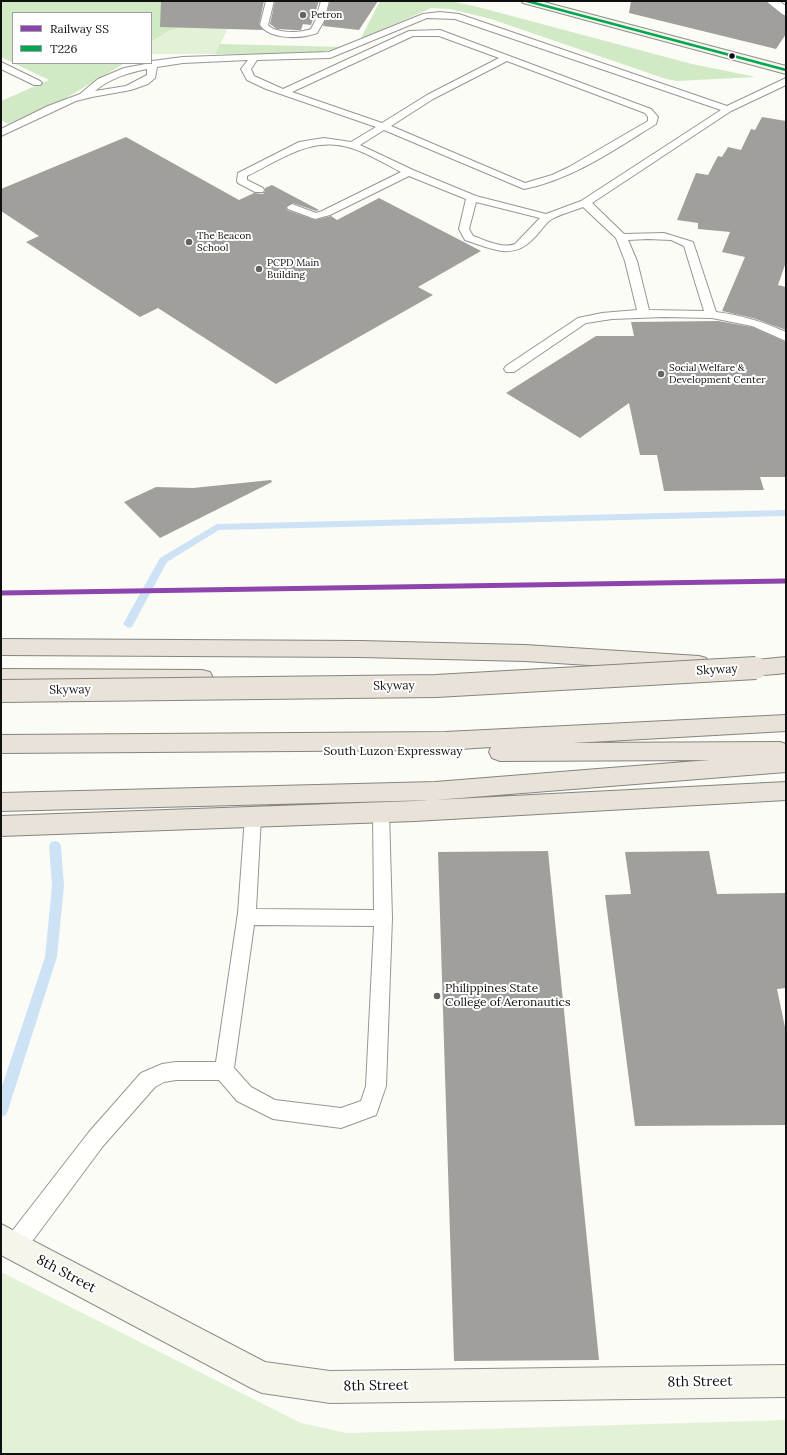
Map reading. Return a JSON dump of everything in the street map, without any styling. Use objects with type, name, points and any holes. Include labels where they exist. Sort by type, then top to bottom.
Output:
[{"type":"highway","points":[[1,647],[352,649],[525,652],[756,668]]},
{"type":"highway","name":"Skyway","points":[[1,691],[436,686],[786,665]]},
{"type":"highway","points":[[1,677],[444,682],[786,680]]},
{"type":"highway","points":[[1,744],[445,741],[786,723]]},
{"type":"highway","name":"South Luzon Expressway","points":[[1,759],[125,757],[216,752],[786,751]]},
{"type":"highway","points":[[1,802],[435,791],[786,763]]},
{"type":"highway","points":[[1,826],[381,812],[786,791]]},
{"type":"street","points":[[527,1],[786,70]]},
{"type":"street","points":[[772,1],[786,12]]},
{"type":"street","name":"8th Street","points":[[7,1243],[262,1377],[330,1387],[786,1381]]},
{"type":"lane","points":[[270,1],[264,25],[266,29],[272,32],[308,34],[315,31],[318,26],[325,1]]},
{"type":"lane","points":[[1,133],[83,96],[101,81],[127,70],[152,64],[183,60],[330,55],[426,16],[440,14],[456,16],[728,109]]},
{"type":"lane","points":[[255,57],[246,69],[250,78],[284,92],[383,126],[524,186],[536,185],[585,163],[653,122],[653,116],[648,111],[440,33],[412,33],[284,92]]},
{"type":"lane","points":[[353,145],[430,97],[506,58]]},
{"type":"lane","points":[[83,96],[131,89],[144,84],[152,76],[152,64]]},
{"type":"lane","points":[[1,65],[37,83]]},
{"type":"lane","points":[[472,198],[464,230],[469,238],[503,247],[516,248],[523,243],[547,217],[585,204],[728,109],[786,81]]},
{"type":"lane","points":[[259,190],[242,181],[242,175],[303,144],[324,141],[353,145],[409,172],[472,198],[547,217]]},
{"type":"lane","points":[[292,207],[315,216],[326,213],[409,172]]},
{"type":"lane","points":[[585,204],[621,237],[631,261],[644,313]]},
{"type":"lane","points":[[621,237],[665,235],[677,237],[689,244],[711,313]]},
{"type":"lane","points":[[510,369],[582,320],[595,317],[644,313],[711,313],[733,317],[766,327],[786,337]]},
{"type":"lane","points":[[7,1243],[148,1080],[162,1073],[176,1071],[224,1071],[244,1094],[273,1109],[341,1118],[369,1108],[376,1086],[382,918],[381,812]]},
{"type":"lane","points":[[224,1071],[246,917],[253,817]]},
{"type":"lane","points":[[246,917],[382,918]]},
{"type":"green space","points":[[1,1],[221,1],[183,26],[169,31],[152,41],[152,12],[12,12],[12,62],[1,57]]},
{"type":"green space","points":[[380,1],[451,1],[692,64],[756,77],[677,81],[666,79],[491,19],[450,9],[431,8],[360,40]]},
{"type":"green space","points":[[183,26],[228,29],[215,54],[152,54],[152,41],[169,31]]},
{"type":"green space","points":[[220,44],[348,47],[298,54],[215,54]]},
{"type":"green space","points":[[16,64],[123,64],[61,101],[8,124],[1,120],[1,101],[49,80]]},
{"type":"green space","points":[[1,1272],[301,1423],[347,1433],[786,1420],[786,1454],[1,1454]]},
{"type":"building","points":[[161,1],[264,1],[259,25],[263,30],[160,27]]},
{"type":"building","points":[[275,1],[319,1],[311,25],[303,24],[301,30],[295,30],[277,29],[270,24]]},
{"type":"building","points":[[330,1],[378,1],[359,30],[323,26]]},
{"type":"building","points":[[631,1],[765,1],[786,17],[786,34],[776,49],[629,13]]},
{"type":"building","points":[[762,117],[786,121],[786,262],[778,285],[786,287],[786,330],[753,318],[722,311],[745,257],[722,252],[730,232],[698,229],[698,223],[677,220],[696,173],[708,175],[718,156],[722,157],[728,147],[741,150],[751,129],[755,130]]},
{"type":"building","name":"PCPD Main Building","points":[[126,137],[239,200],[254,193],[263,194],[265,188],[272,185],[319,210],[316,211],[293,203],[286,207],[287,210],[315,220],[331,216],[337,220],[379,198],[481,251],[418,287],[433,295],[276,384],[158,308],[140,317],[26,242],[39,236],[1,211],[1,189]]},
{"type":"building","points":[[718,321],[752,327],[786,342],[786,477],[760,477],[764,490],[664,491],[657,455],[640,455],[629,403],[580,438],[506,393],[596,336],[634,336],[631,322]]},
{"type":"building","points":[[271,480],[272,482],[160,538],[124,502],[156,487],[193,488]]},
{"type":"building","points":[[548,851],[599,1360],[454,1361],[438,852]]},
{"type":"building","points":[[709,851],[717,894],[786,893],[786,988],[777,989],[786,1032],[786,1125],[635,1126],[605,895],[631,894],[625,852]]},
{"type":"waterway","points":[[128,624],[163,560],[217,527],[786,513]]},
{"type":"waterway","points":[[1,1110],[51,957],[58,886],[55,846]]},
{"type":"rail line","name":"SS","points":[[1,593],[786,581]]},
{"type":"transit line","name":"T226","points":[[527,1],[786,70]]},
{"type":"place","name":"Petron","points":[[303,15]]},
{"type":"place","name":"The Beacon School","points":[[189,242]]},
{"type":"place","name":"PCPD Main Building","points":[[259,269]]},
{"type":"place","name":"Social Welfare & Development Center","points":[[661,374]]},
{"type":"place","name":"Philippines State College of Aeronautics","points":[[437,996]]}]
